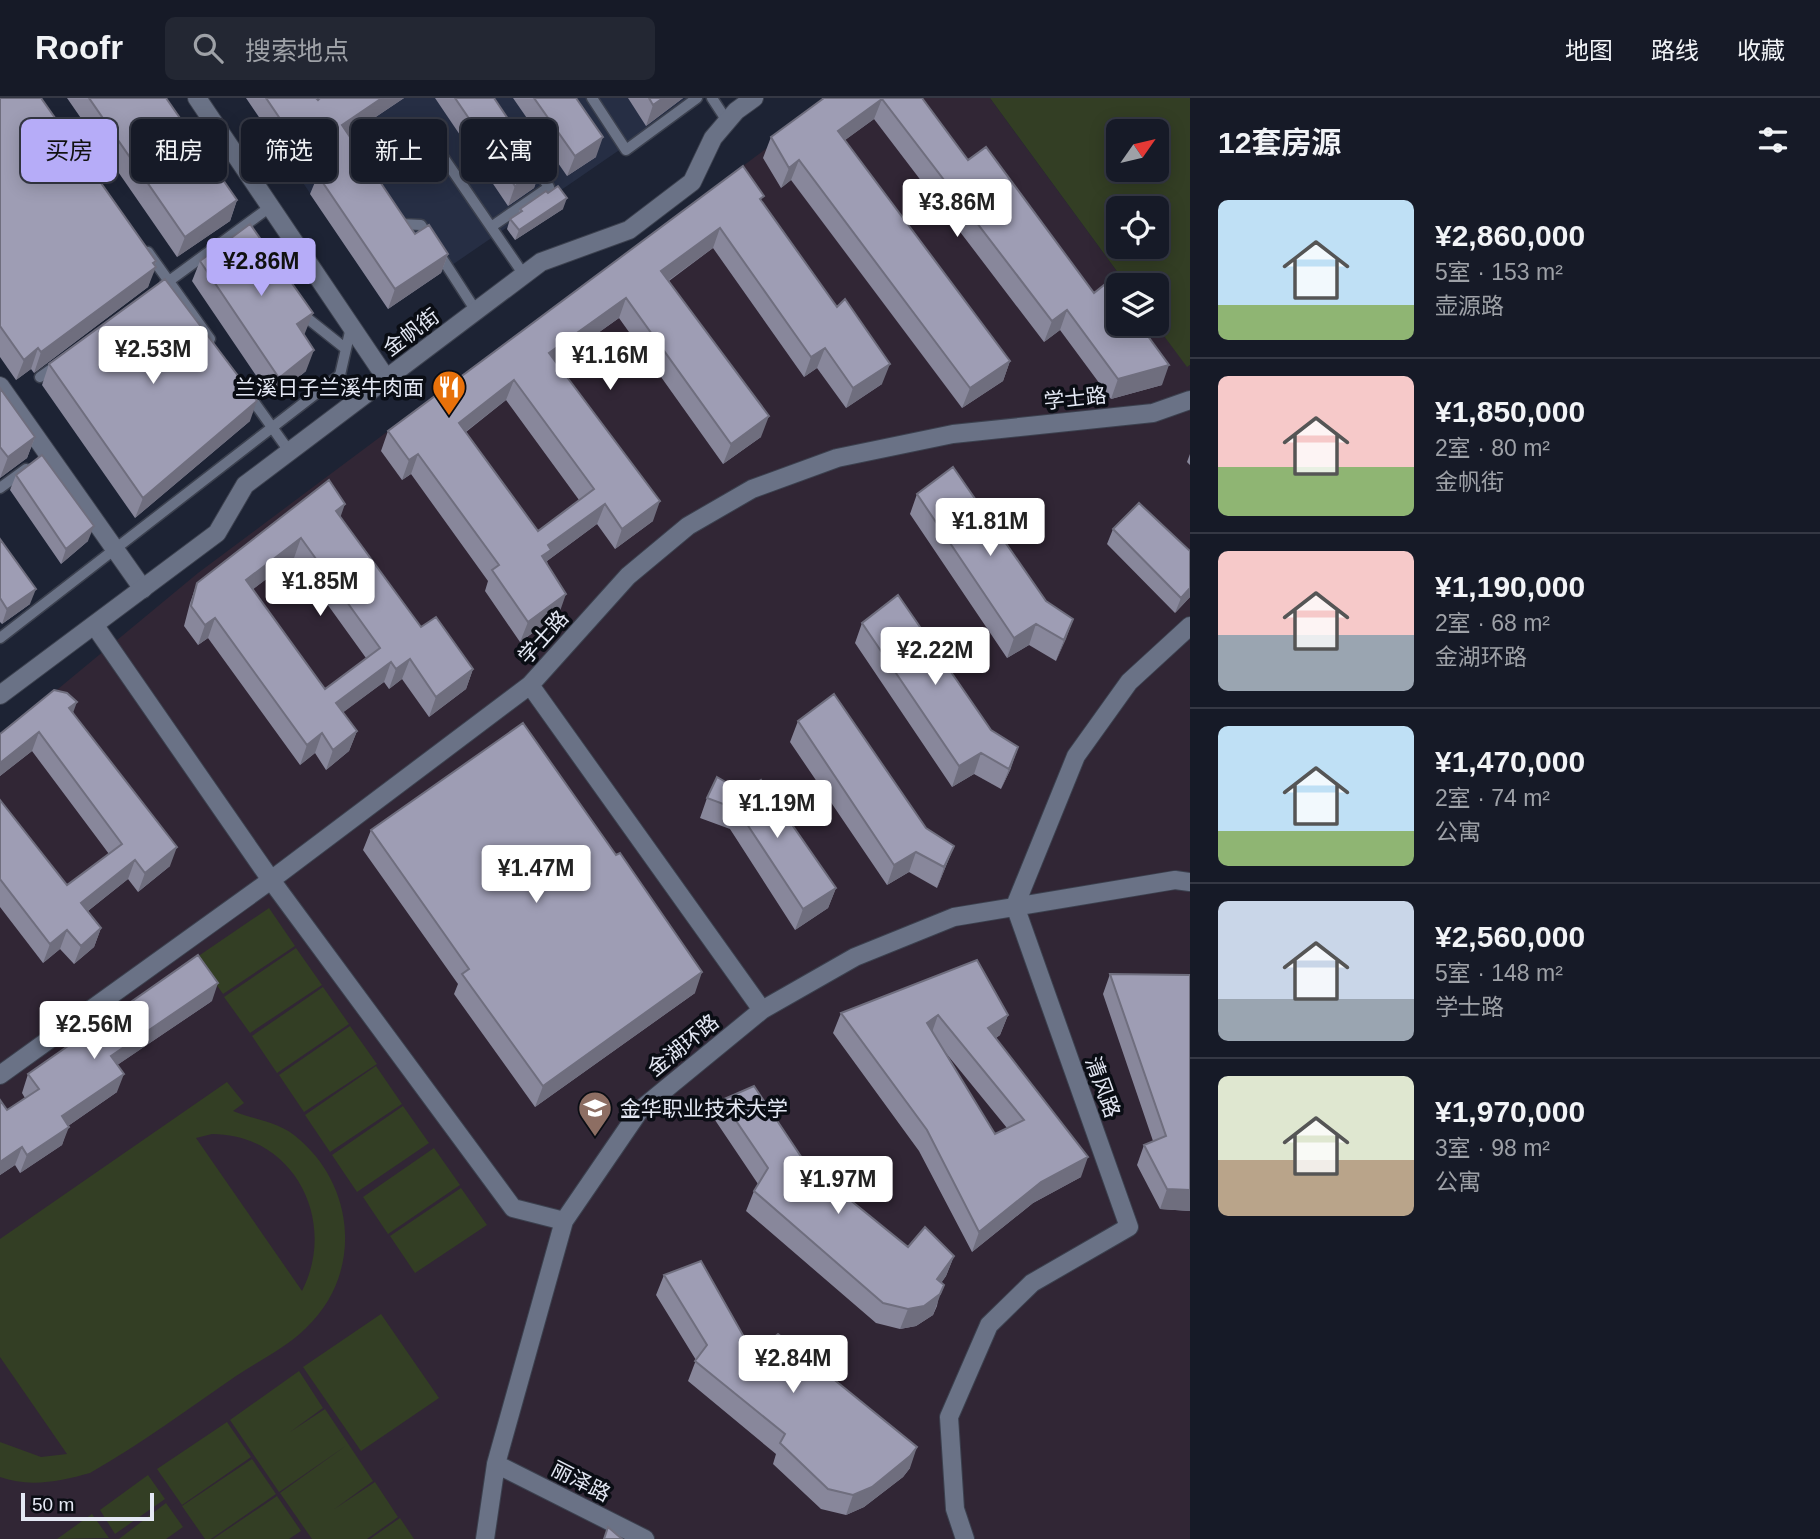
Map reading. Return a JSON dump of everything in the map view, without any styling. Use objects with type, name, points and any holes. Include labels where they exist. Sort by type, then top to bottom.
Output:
[{"type":"street","points":[[197,98],[386,378]]},
{"type":"street","name":"金帆街","points":[[0,695],[217,533],[245,485],[541,262],[629,230],[692,182],[713,138],[727,121],[754,98]]},
{"type":"street","points":[[0,386],[143,589]]},
{"type":"street","name":"学士路","points":[[0,1075],[271,880],[530,685],[628,576],[688,526],[752,489],[837,458],[927,439],[1153,413],[1190,400]]},
{"type":"street","points":[[95,626],[271,880],[513,1208],[564,1222]]},
{"type":"street","points":[[1015,906],[1036,847],[1076,756],[1129,682],[1190,626]]},
{"type":"street","points":[[530,685],[762,1010]]},
{"type":"street","name":"金湖环路","points":[[485,1539],[496,1464],[564,1222],[640,1110],[762,1010],[855,957],[941,922],[1015,906],[1175,880],[1190,882]]},
{"type":"street","name":"清风路","points":[[965,1539],[955,1508],[949,1417],[989,1325],[1032,1283],[1129,1227],[1015,906]]},
{"type":"street","name":"丽泽路","points":[[496,1464],[645,1539]]},
{"type":"lane","points":[[592,98],[626,150],[697,98]]},
{"type":"lane","points":[[712,98],[727,121]]},
{"type":"lane","points":[[447,163],[524,275]]},
{"type":"lane","points":[[491,227],[549,187],[546,182]]},
{"type":"lane","points":[[159,289],[270,207]]},
{"type":"lane","points":[[394,214],[401,224],[421,225],[476,311]]},
{"type":"lane","points":[[139,238],[216,349]]},
{"type":"lane","points":[[298,309],[306,320],[346,349]]},
{"type":"lane","points":[[0,638],[340,375],[351,327]]},
{"type":"lane","points":[[40,377],[69,355]]},
{"type":"lane","points":[[240,382],[289,452]]},
{"type":"lane","points":[[0,488],[47,453]]},
{"type":"shaded area","points":[[246,98],[695,98],[388,309],[303,182],[337,182],[337,119],[260,119]]},
{"type":"shaded area","name":"金华职业技术大学","points":[[834,98],[990,98],[1118,273],[1106,273],[1106,336],[1164,336],[1187,366],[1190,365],[1190,1539],[0,1539],[0,737],[198,573]]},
{"type":"green space","points":[[990,98],[1190,98],[1190,365],[1187,367],[1164,336],[1169,336],[1169,273],[1118,273],[1108,259],[1169,259],[1169,196],[1106,196],[1106,256]]},
{"type":"green space","points":[[269,908],[295,946],[223,994],[197,957]]},
{"type":"green space","points":[[296,948],[322,985],[250,1033],[224,997]]},
{"type":"green space","points":[[323,987],[349,1024],[277,1073],[252,1036]]},
{"type":"green space","points":[[350,1026],[377,1064],[304,1112],[279,1075]]},
{"type":"green space","points":[[376,1066],[402,1104],[330,1152],[305,1115]]},
{"type":"green space","points":[[227,1082],[244,1103],[233,1111],[284,1129],[300,1140],[319,1160],[341,1207],[345,1232],[337,1283],[324,1307],[306,1328],[282,1348],[90,1473],[34,1483],[0,1477],[0,1442],[41,1457],[67,1454],[0,1357],[0,1239]],"holes":[[[212,1134],[241,1138],[266,1149],[286,1165],[301,1186],[311,1211],[315,1237],[312,1264],[302,1291],[196,1138]]]},
{"type":"green space","points":[[403,1106],[429,1143],[357,1192],[332,1155]]},
{"type":"green space","points":[[434,1148],[460,1185],[388,1234],[363,1197]]},
{"type":"green space","points":[[461,1188],[487,1225],[415,1273],[390,1236]]},
{"type":"green space","points":[[381,1314],[439,1398],[361,1451],[303,1367]]},
{"type":"green space","points":[[299,1371],[323,1408],[290,1432],[325,1409],[373,1481],[333,1510],[375,1482],[398,1517],[367,1539],[312,1539],[280,1493],[347,1445],[279,1492],[230,1420]]},
{"type":"green space","points":[[227,1422],[251,1457],[182,1505],[157,1469]]},
{"type":"green space","points":[[252,1459],[276,1494],[211,1539],[205,1539],[182,1506]]},
{"type":"green space","points":[[148,1475],[165,1499],[115,1534],[100,1510]]},
{"type":"green space","points":[[277,1496],[301,1531],[289,1539],[213,1539]]},
{"type":"green space","points":[[166,1503],[183,1527],[166,1539],[119,1539]]},
{"type":"green space","points":[[92,1514],[109,1538],[57,1539]]},
{"type":"green space","points":[[400,1518],[414,1539],[370,1539]]},
{"type":"building","points":[[0,98],[41,98],[56,119],[21,119],[21,182],[100,182],[156,261],[153,263],[156,267],[41,352],[38,348],[24,360],[0,326]]},
{"type":"building","points":[[89,98],[166,98],[181,119],[131,119],[131,159],[117,139],[117,119],[104,119]]},
{"type":"building","points":[[266,98],[382,98],[342,125],[351,138],[351,182],[380,182],[415,234],[429,225],[448,254],[395,289],[322,182],[337,182],[337,119],[280,119]]},
{"type":"building","points":[[455,98],[494,98],[508,119],[469,119]]},
{"type":"building","points":[[534,98],[576,98],[603,137],[575,156],[557,131],[557,119],[549,119]]},
{"type":"building","points":[[649,98],[663,98],[653,105]]},
{"type":"building","points":[[824,98],[922,98],[968,160],[986,147],[1094,293],[1106,283],[1106,336],[1148,336],[1169,365],[1118,379],[1067,310],[1052,321],[882,99],[838,131],[1010,361],[970,388],[799,160],[789,168],[771,137]]},
{"type":"building","points":[[743,166],[764,196],[760,199],[837,307],[845,299],[890,364],[853,388],[825,348],[811,357],[720,228],[661,271],[769,416],[731,444],[626,298],[549,353],[660,501],[622,529],[605,504],[548,545],[551,550],[542,556],[566,594],[528,622],[492,570],[499,565],[418,454],[409,460],[388,431]],"holes":[[[514,380],[594,489],[538,531],[459,423]]]},
{"type":"building","points":[[147,182],[224,182],[237,200],[185,237]]},
{"type":"building","points":[[558,186],[567,198],[519,230],[510,219],[546,191],[548,193]]},
{"type":"building","points":[[250,224],[313,313],[297,324],[314,350],[279,378],[200,261]]},
{"type":"building","points":[[165,279],[257,401],[143,498],[49,364]]},
{"type":"building","points":[[0,388],[35,437],[8,457],[0,447]]},
{"type":"building","points":[[42,455],[94,526],[66,549],[16,475]]},
{"type":"building","points":[[953,467],[1046,601],[1073,619],[1064,640],[1036,624],[1014,638],[917,494]]},
{"type":"building","points":[[329,480],[345,504],[336,511],[421,627],[436,617],[473,669],[436,697],[410,659],[396,669],[391,662],[336,703],[357,731],[333,750],[322,733],[307,745],[215,618],[205,625],[191,606],[197,583]],"holes":[[[301,538],[380,648],[325,689],[246,580]]]},
{"type":"building","points":[[1139,503],[1190,551],[1190,588],[1181,598],[1113,529]]},
{"type":"building","points":[[0,539],[36,589],[7,609],[0,598]]},
{"type":"building","points":[[898,595],[991,730],[1018,747],[1009,769],[981,753],[959,766],[862,623]]},
{"type":"building","points":[[54,690],[67,693],[77,702],[69,708],[177,847],[145,873],[135,860],[81,903],[101,928],[81,946],[67,930],[50,944],[0,879],[0,800],[67,885],[122,844],[39,732],[0,763],[0,734]]},
{"type":"building","points":[[834,694],[926,828],[954,846],[944,867],[916,852],[894,865],[798,721]]},
{"type":"building","points":[[523,723],[616,855],[620,853],[702,972],[543,1086],[462,974],[469,969],[371,830]]},
{"type":"building","points":[[717,777],[743,792],[761,780],[836,888],[803,909],[737,809],[707,798]]},
{"type":"building","points":[[198,955],[218,983],[111,1056],[124,1074],[62,1116],[69,1127],[27,1155],[22,1147],[0,1162],[0,1100],[7,1110],[39,1089],[28,1074]]},
{"type":"building","points":[[977,960],[1008,1015],[988,1028],[1088,1157],[1041,1182],[979,1232],[927,1130],[841,1013]],"holes":[[[938,1015],[1024,1120],[995,1134],[927,1023]]]},
{"type":"building","points":[[1110,974],[1190,975],[1190,1190],[1167,1189],[1144,1145],[1166,1136]]},
{"type":"building","points":[[754,1086],[806,1164],[908,1247],[925,1227],[954,1256],[937,1279],[944,1285],[940,1294],[924,1306],[908,1309],[883,1303],[754,1191],[768,1168],[722,1100]]},
{"type":"building","points":[[701,1261],[744,1337],[757,1352],[778,1334],[917,1447],[910,1456],[872,1487],[853,1495],[828,1489],[780,1443],[785,1434],[695,1361],[707,1345],[664,1275]]},
{"type":"building","points":[[608,1527],[622,1539],[604,1539]]},
{"type":"place","name":"兰溪日子兰溪牛肉面","points":[[449,417]]},
{"type":"place","name":"金华职业技术大学","points":[[595,1138]]}]
